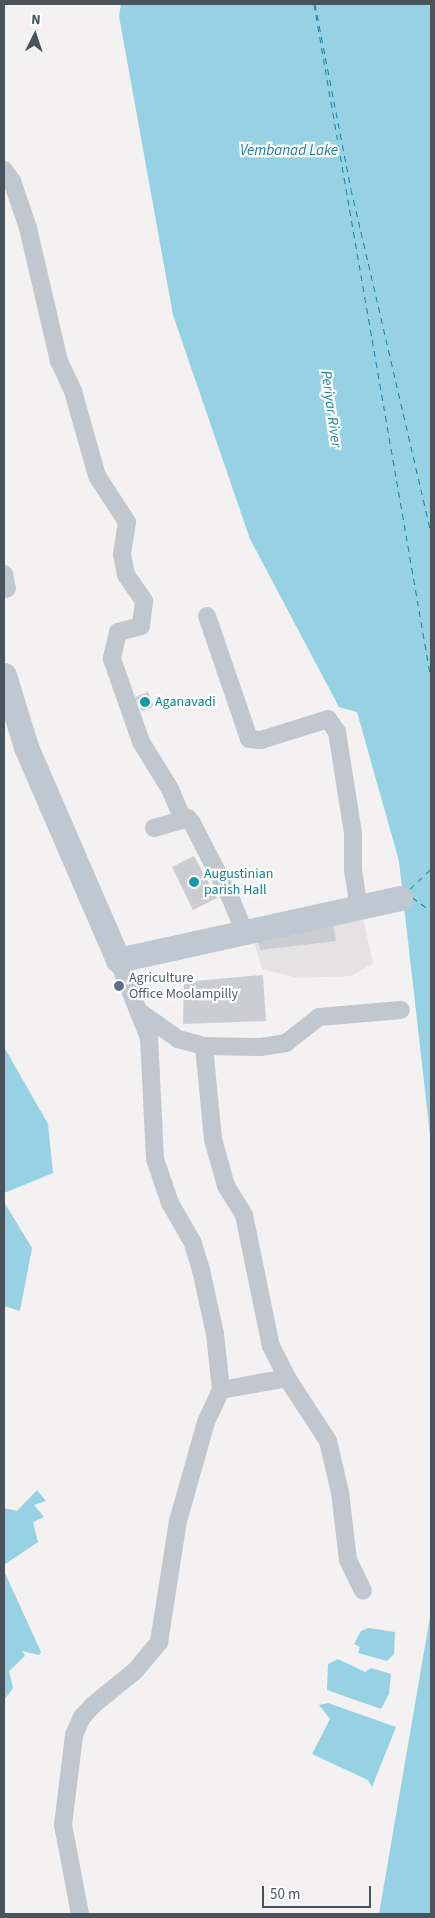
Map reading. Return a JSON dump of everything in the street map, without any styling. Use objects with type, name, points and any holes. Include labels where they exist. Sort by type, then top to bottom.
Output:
[{"type":"street","points":[[4,170],[12,181],[28,228],[59,361],[73,391],[97,476],[127,522],[122,554],[126,575],[144,601],[140,626],[118,632],[112,659],[141,742],[170,789],[183,819]]},
{"type":"street","points":[[207,616],[250,739],[261,740],[328,719],[336,732],[353,833],[352,870],[359,907]]},
{"type":"street","points":[[4,675],[26,747],[140,1012],[149,1038],[155,1159],[170,1203],[193,1243],[201,1270],[215,1334],[221,1390],[206,1422],[178,1521],[159,1642],[135,1671],[93,1704],[82,1717],[74,1735],[63,1825],[80,1914]]},
{"type":"street","points":[[154,828],[188,818],[231,899],[244,932]]},
{"type":"street","points":[[118,960],[400,898]]},
{"type":"street","points":[[140,1012],[178,1039],[204,1046],[261,1047],[286,1043],[319,1017],[401,1010]]},
{"type":"street","points":[[204,1046],[213,1139],[226,1186],[244,1215],[271,1346],[287,1378],[328,1442],[340,1492],[343,1538],[348,1560],[362,1591]]},
{"type":"street","points":[[221,1390],[287,1378]]},
{"type":"shaded area","points":[[362,914],[373,963],[352,976],[298,978],[262,969],[252,935]]},
{"type":"water","name":"Vembanad Lake","points":[[121,4],[431,4],[431,1144],[399,861],[357,712],[339,707],[250,539],[173,315],[119,16]]},
{"type":"water","points":[[4,1047],[48,1124],[53,1173],[4,1193]]},
{"type":"water","points":[[4,1202],[32,1248],[20,1311],[4,1306]]},
{"type":"water","points":[[37,1490],[46,1501],[34,1505],[44,1517],[33,1522],[38,1542],[4,1565],[4,1508],[17,1511]]},
{"type":"water","points":[[4,1571],[41,1652],[39,1655],[22,1651],[25,1656],[9,1671],[13,1688],[4,1700]]},
{"type":"water","points":[[431,1611],[431,1914],[379,1914]]},
{"type":"water","points":[[368,1628],[395,1632],[394,1654],[387,1661],[358,1653],[360,1647],[354,1644],[361,1631]]},
{"type":"water","points":[[338,1659],[365,1672],[371,1668],[391,1674],[389,1694],[381,1709],[327,1690],[328,1664]]},
{"type":"water","points":[[328,1703],[396,1727],[372,1787],[368,1780],[312,1754],[330,1719],[319,1705]]},
{"type":"building","name":"Aganavadi","points":[[148,692],[154,707],[142,711],[135,697]]},
{"type":"building","name":"Augustinian parish Hall","points":[[194,856],[217,898],[193,910],[172,867]]},
{"type":"building","points":[[333,925],[336,941],[260,950],[257,935]]},
{"type":"building","points":[[263,975],[266,1021],[183,1024],[184,982]]},
{"type":"ferry route","points":[[314,4],[431,679]]},
{"type":"ferry route","points":[[315,4],[351,189],[431,534]]},
{"type":"ferry route","points":[[410,889],[431,869]]},
{"type":"ferry route","points":[[412,897],[431,911]]},
{"type":"place","name":"Aganavadi","points":[[145,702]]},
{"type":"place","name":"Augustinian parish Hall","points":[[194,882]]},
{"type":"place","name":"Agriculture Office Moolampilly","points":[[119,986]]},
{"type":"water label","name":"Periyar River","points":[[331,409]]}]
